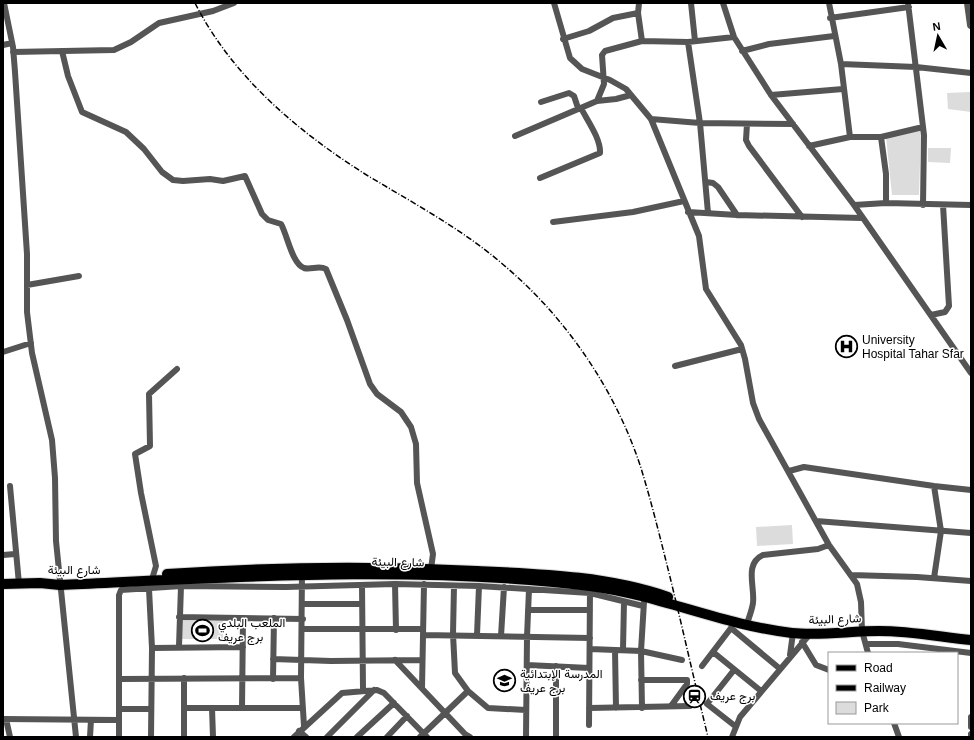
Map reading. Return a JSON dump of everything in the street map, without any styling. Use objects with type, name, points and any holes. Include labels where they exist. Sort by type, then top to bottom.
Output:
[{"type":"main road","name":"شارع البيئة","points":[[302,577],[431,568],[590,586],[644,602],[702,612]]},
{"type":"main road","name":"شارع البيئة","points":[[3,584],[60,582],[151,582],[302,577],[430,576],[640,588],[732,624],[747,624],[793,633],[810,634],[862,631],[898,631],[971,640]]},
{"type":"street","points":[[4,3],[14,52],[22,167],[27,312],[31,343],[52,440],[55,478],[56,541],[73,720],[76,737]]},
{"type":"street","points":[[14,52],[114,50],[131,42],[159,23],[213,11],[234,3]]},
{"type":"street","points":[[554,3],[563,39],[570,58],[575,64],[586,72],[604,77],[621,86],[631,95],[651,119],[699,236],[706,289],[734,332],[742,349],[755,411],[829,545],[852,575],[860,596],[862,631],[868,652]]},
{"type":"street","points":[[639,3],[638,13],[642,41]]},
{"type":"street","points":[[691,3],[695,41]]},
{"type":"street","points":[[723,3],[734,37],[771,95],[854,205],[971,373]]},
{"type":"street","points":[[829,3],[830,18],[841,64],[850,137]]},
{"type":"street","points":[[968,3],[971,25]]},
{"type":"street","points":[[830,18],[909,5],[925,148],[923,205]]},
{"type":"street","points":[[563,39],[589,32],[613,18],[638,13]]},
{"type":"street","points":[[742,50],[769,44],[834,36]]},
{"type":"street","points":[[597,101],[602,91],[604,77],[602,53],[608,50],[642,41],[688,42],[734,37]]},
{"type":"street","points":[[688,42],[700,123],[708,213]]},
{"type":"street","points":[[3,45],[12,43]]},
{"type":"street","points":[[62,51],[68,76],[82,112],[126,132],[144,149],[165,174],[173,180],[183,181],[210,179],[223,181],[245,176],[262,214],[268,220],[281,224],[290,248],[300,266],[304,268],[322,267],[326,269],[347,320],[364,373],[377,394],[401,412],[411,427],[416,444],[417,483],[433,554],[431,568]]},
{"type":"street","points":[[841,64],[916,67],[971,73]]},
{"type":"street","points":[[771,95],[843,90]]},
{"type":"street","points":[[540,178],[600,153],[600,147],[594,133],[579,108],[574,96],[569,93],[541,102]]},
{"type":"street","points":[[515,136],[597,101],[616,99],[631,95]]},
{"type":"street","points":[[651,119],[700,123],[793,124]]},
{"type":"street","points":[[747,124],[746,140],[749,146],[802,217]]},
{"type":"street","points":[[810,146],[850,137],[881,137],[923,127]]},
{"type":"street","points":[[881,137],[886,174],[886,203]]},
{"type":"street","points":[[706,182],[713,183],[718,187],[737,215]]},
{"type":"street","points":[[553,222],[633,212],[684,201]]},
{"type":"street","points":[[854,205],[886,203],[971,205]]},
{"type":"street","points":[[931,315],[944,312],[949,306],[943,205]]},
{"type":"street","points":[[688,212],[737,215],[862,218]]},
{"type":"street","points":[[27,285],[79,276]]},
{"type":"street","points":[[3,352],[31,343]]},
{"type":"street","points":[[675,366],[742,349]]},
{"type":"street","points":[[151,737],[151,582],[156,566],[141,493],[136,454],[150,446],[149,394],[177,369]]},
{"type":"street","points":[[789,471],[804,467],[971,490]]},
{"type":"street","points":[[10,486],[15,554],[19,584]]},
{"type":"street","points":[[934,486],[941,531],[934,578]]},
{"type":"street","points":[[816,521],[971,533]]},
{"type":"street","points":[[747,624],[753,603],[752,570],[757,558],[763,555],[818,549],[829,545]]},
{"type":"street","points":[[3,555],[15,554]]},
{"type":"street","points":[[852,575],[971,581]]},
{"type":"street","points":[[302,577],[302,729],[306,737]]},
{"type":"street","points":[[119,737],[119,592],[121,590],[151,582],[181,586],[302,577],[362,585],[424,584],[529,589],[590,586],[624,602],[644,602],[641,651],[642,708]]},
{"type":"street","points":[[395,584],[396,630]]},
{"type":"street","points":[[422,688],[424,584]]},
{"type":"street","points":[[362,585],[363,690]]},
{"type":"street","points":[[179,646],[181,586]]},
{"type":"street","points":[[454,586],[453,634],[455,673],[468,691],[488,708],[526,710]]},
{"type":"street","points":[[477,635],[479,586]]},
{"type":"street","points":[[589,725],[590,586]]},
{"type":"street","points":[[501,636],[504,587]]},
{"type":"street","points":[[526,737],[529,589]]},
{"type":"street","points":[[623,649],[624,602]]},
{"type":"street","points":[[303,604],[362,604]]},
{"type":"street","points":[[528,610],[590,610]]},
{"type":"street","points":[[179,617],[303,619]]},
{"type":"street","points":[[242,708],[243,618]]},
{"type":"street","points":[[273,679],[274,618]]},
{"type":"street","points":[[702,666],[732,624],[779,668]]},
{"type":"street","points":[[302,629],[396,630],[501,636],[590,638]]},
{"type":"street","points":[[790,655],[793,633]]},
{"type":"street","points":[[732,737],[735,726],[740,717],[779,668],[810,634]]},
{"type":"street","points":[[802,642],[816,665],[820,668],[828,670]]},
{"type":"street","points":[[866,644],[898,644],[971,653]]},
{"type":"street","points":[[152,648],[179,646],[242,647]]},
{"type":"street","points":[[590,649],[623,649],[641,651],[682,660]]},
{"type":"street","points":[[615,650],[616,708]]},
{"type":"street","points":[[712,652],[761,691]]},
{"type":"street","points":[[273,659],[422,660]]},
{"type":"street","points":[[395,660],[446,712],[465,734],[470,737]]},
{"type":"street","points":[[527,665],[589,668]]},
{"type":"street","points":[[556,666],[556,737]]},
{"type":"street","points":[[734,670],[707,704],[735,726]]},
{"type":"street","points":[[184,678],[184,737]]},
{"type":"street","points":[[120,679],[301,678]]},
{"type":"street","points":[[641,680],[687,680],[687,684],[671,706]]},
{"type":"street","points":[[294,737],[342,693],[363,690],[382,691],[407,716],[423,736],[468,691]]},
{"type":"street","points":[[327,737],[374,690]]},
{"type":"street","points":[[357,737],[394,703]]},
{"type":"street","points":[[589,708],[690,706]]},
{"type":"street","points":[[184,708],[302,708]]},
{"type":"street","points":[[212,708],[213,737]]},
{"type":"street","points":[[119,709],[151,709]]},
{"type":"street","points":[[387,737],[407,716]]},
{"type":"street","points":[[971,717],[971,727]]},
{"type":"street","points":[[9,737],[4,719],[119,720]]},
{"type":"street","points":[[90,737],[91,720]]},
{"type":"street","points":[[894,724],[899,737]]},
{"type":"green space","points":[[970,92],[971,112],[948,109],[947,93]]},
{"type":"green space","points":[[921,129],[919,195],[892,195],[886,137]]},
{"type":"green space","points":[[928,148],[951,148],[950,163],[928,162]]},
{"type":"green space","points":[[792,525],[793,544],[757,546],[756,527]]},
{"type":"green space","name":"الملعب البلدي برج عريف","points":[[182,621],[223,621],[223,639],[182,639]]},
{"type":"railway","points":[[195,3],[210,30],[228,54],[247,78],[268,100],[291,120],[340,157],[365,174],[456,229],[490,254],[528,287],[569,333],[587,358],[618,411],[631,439],[641,468],[670,577],[708,737]]},
{"type":"place","name":"University Hospital Tahar Sfar","points":[[847,347]]},
{"type":"place","name":"الملعب البلدي برج عريف","points":[[203,630]]},
{"type":"place","name":"المدرسة الإبتدائية برج عريف","points":[[504,681]]},
{"type":"place","name":"برج عريف","points":[[694,696]]}]
